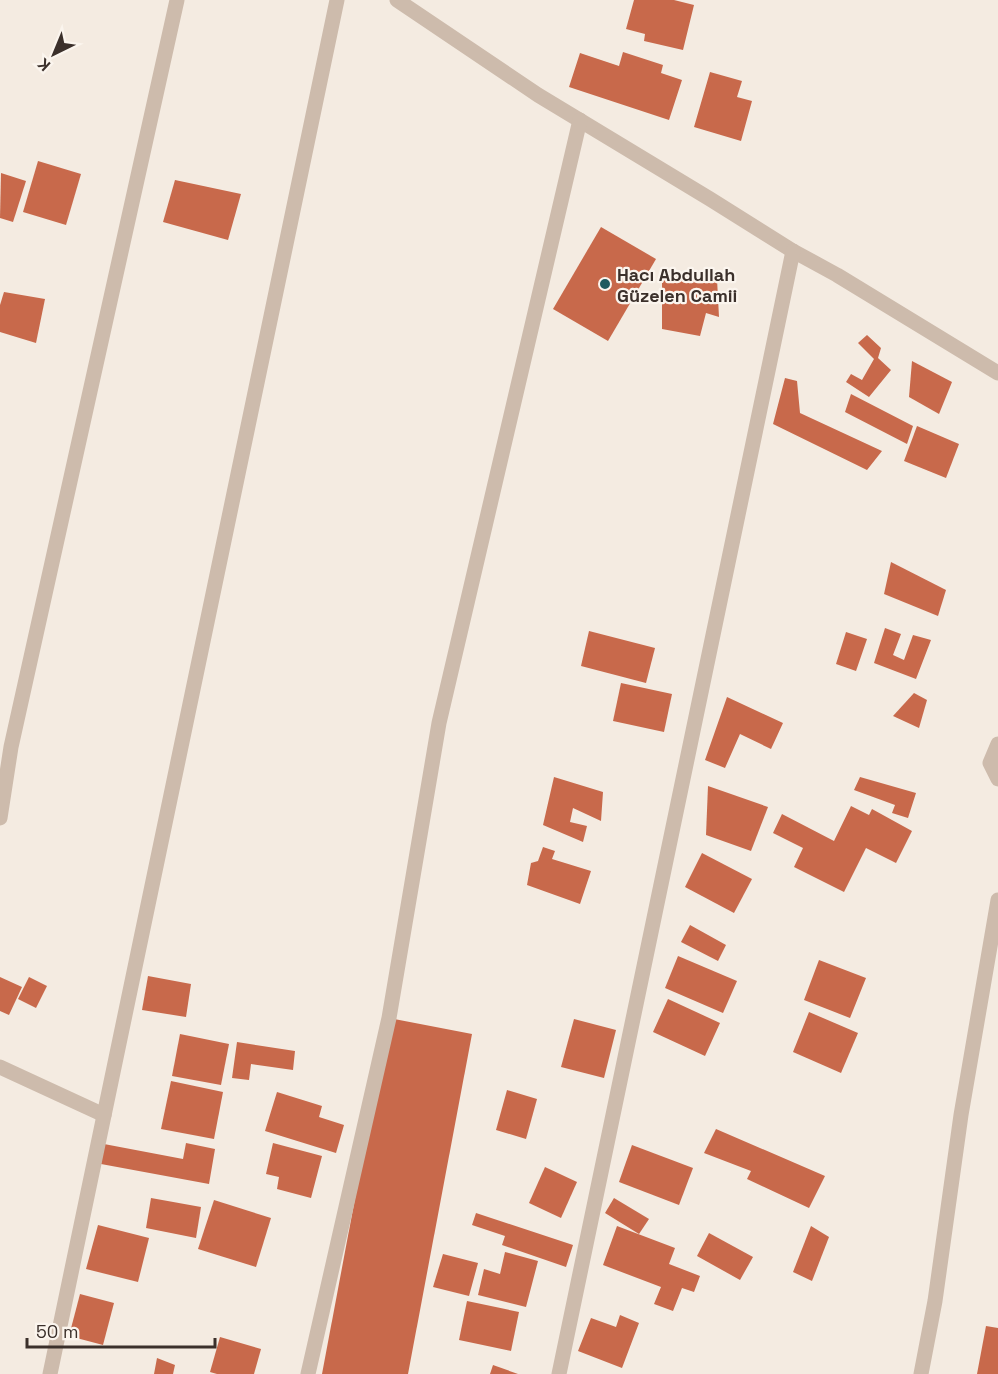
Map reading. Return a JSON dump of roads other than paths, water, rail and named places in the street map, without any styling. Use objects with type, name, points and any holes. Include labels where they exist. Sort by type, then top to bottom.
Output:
[{"type":"street","points":[[0,818],[11,747],[177,0]]},
{"type":"street","points":[[50,1374],[338,0]]},
{"type":"street","points":[[397,0],[538,95],[998,373]]},
{"type":"street","points":[[308,1374],[388,1018],[439,723],[580,120]]},
{"type":"street","points":[[559,1374],[793,251]]},
{"type":"street","points":[[998,744],[990,763],[998,778]]},
{"type":"street","points":[[921,1374],[935,1301],[962,1115],[998,900]]},
{"type":"street","points":[[0,1067],[104,1115]]},
{"type":"place","name":"Hacı Abdullah Güzelen Camii","points":[[605,284]]}]
